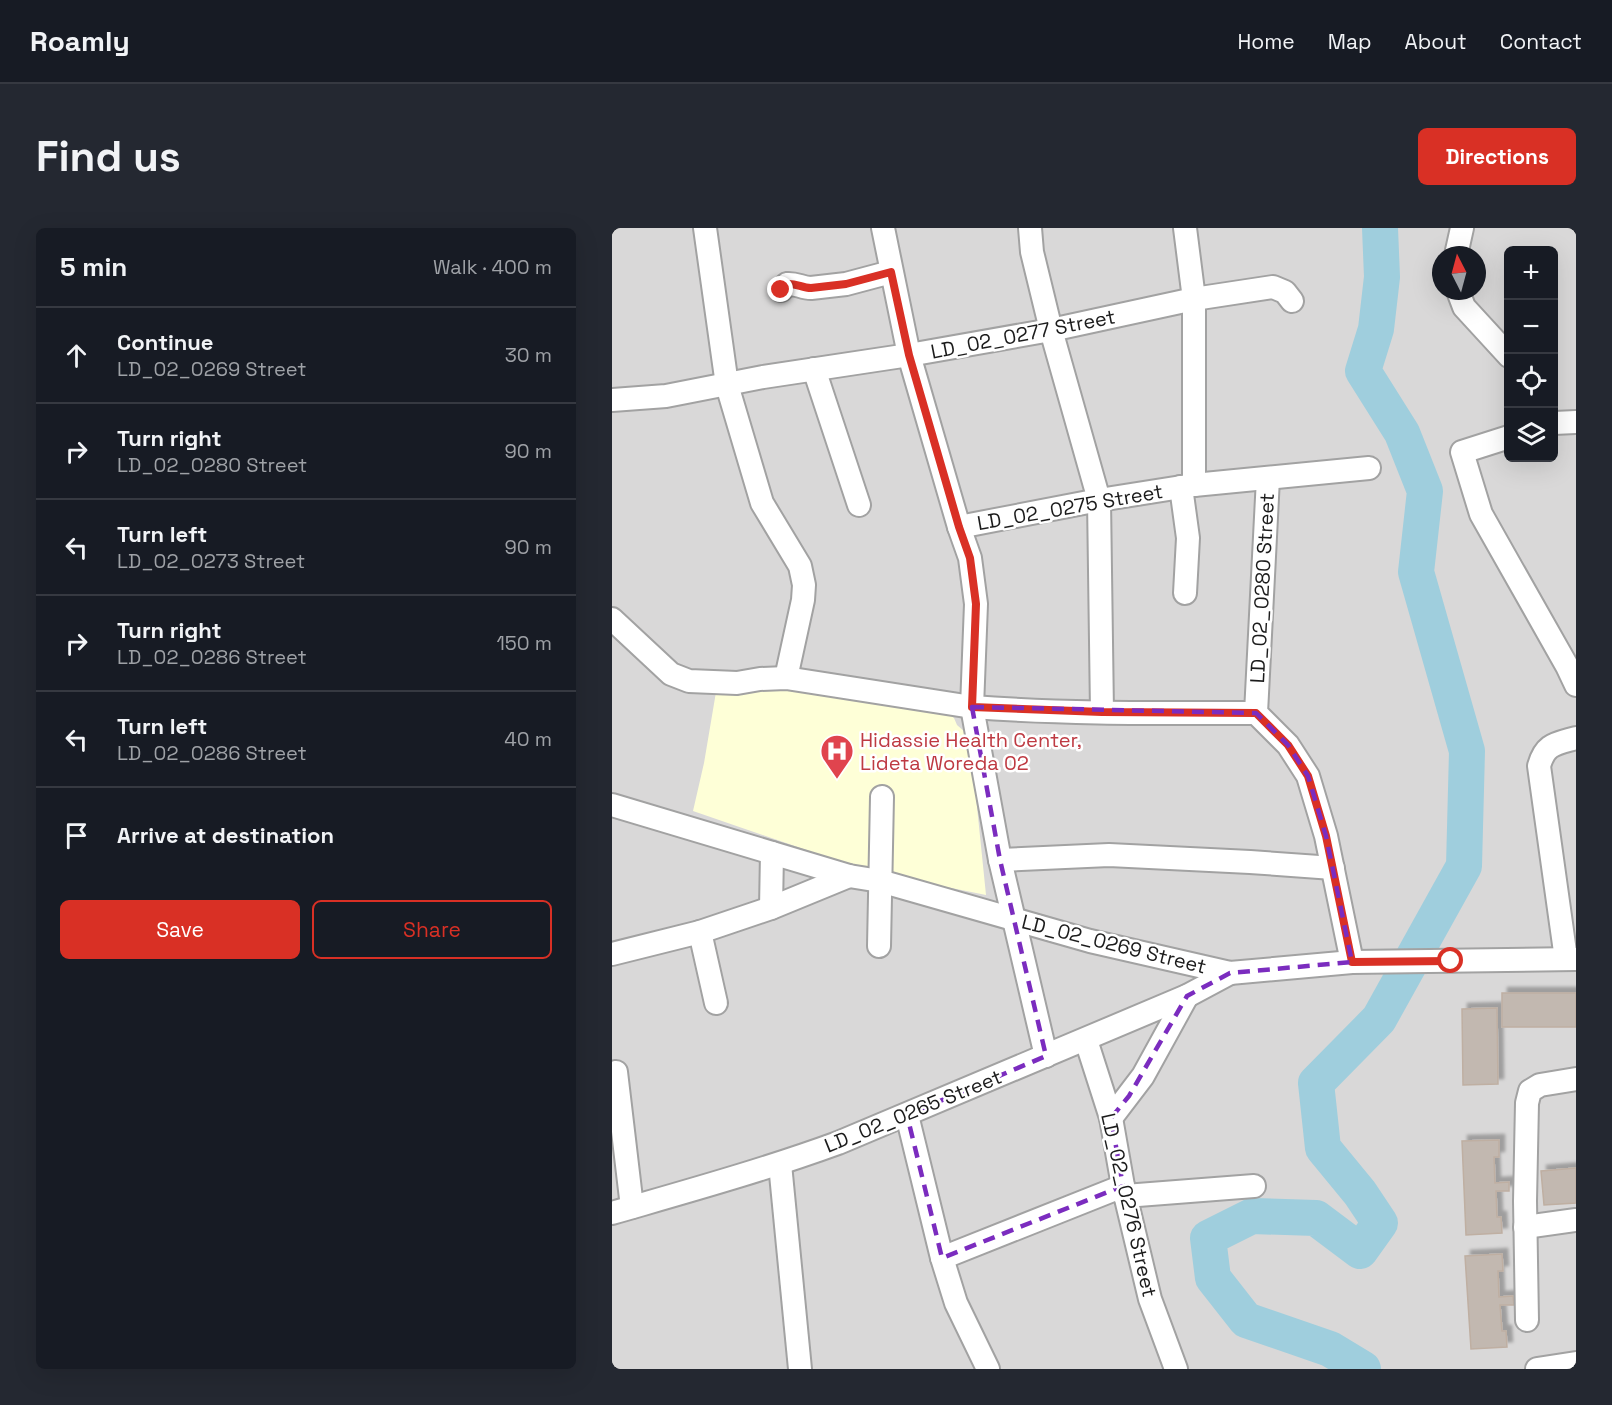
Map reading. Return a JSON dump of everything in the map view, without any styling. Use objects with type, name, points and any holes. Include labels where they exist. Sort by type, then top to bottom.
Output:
[{"type":"street","points":[[705,228],[726,385],[762,503],[800,566],[804,585],[803,600],[786,678]]},
{"type":"street","points":[[883,228],[909,355],[970,558],[976,604],[972,707],[1000,860],[1046,1056]]},
{"type":"street","points":[[1030,228],[1032,252],[1051,330],[1100,500],[1102,712]]},
{"type":"street","points":[[1185,228],[1194,299],[1188,486]]},
{"type":"street","points":[[1458,246],[1462,228]]},
{"type":"street","points":[[781,290],[787,284],[794,283],[811,288],[846,284],[891,272]]},
{"type":"street","name":"LD_02_0277 Street","points":[[612,400],[666,396],[814,369],[909,355],[1051,330],[1194,299],[1273,287],[1285,292],[1292,301]]},
{"type":"street","points":[[1461,300],[1464,307],[1507,354]]},
{"type":"street","points":[[814,369],[859,505]]},
{"type":"street","points":[[1504,439],[1462,452],[1481,514],[1568,666],[1576,686]]},
{"type":"street","name":"LD_02_0275 Street","points":[[959,527],[1188,486],[1369,468]]},
{"type":"street","name":"LD_02_0280 Street","points":[[1256,713],[1268,478]]},
{"type":"street","name":"LD_02_0275 Street","points":[[1185,593],[1188,486]]},
{"type":"street","points":[[612,619],[671,674],[689,681],[737,683],[786,678],[972,707],[1102,712],[1256,713],[1288,745],[1308,776],[1326,836],[1352,962]]},
{"type":"street","points":[[1571,959],[1539,766],[1543,753],[1553,745],[1576,738]]},
{"type":"street","points":[[879,946],[882,796]]},
{"type":"street","name":"LD_02_0269 Street","points":[[612,805],[849,876],[880,881],[1090,941],[1230,973],[1352,962],[1571,959]]},
{"type":"street","points":[[771,908],[772,853]]},
{"type":"street","points":[[1000,860],[1109,855],[1333,868]]},
{"type":"street","points":[[612,954],[700,932],[771,908],[849,876]]},
{"type":"street","points":[[700,932],[716,1003]]},
{"type":"street","name":"LD_02_0265 Street","points":[[616,1072],[622,1210],[698,1190],[780,1164],[907,1115],[1187,996],[1230,973]]},
{"type":"street","points":[[1111,1118],[1143,1076],[1187,996]]},
{"type":"street","name":"LD_02_0276 Street","points":[[1086,1040],[1111,1118],[1124,1191],[1150,1299],[1176,1369]]},
{"type":"street","points":[[1527,1320],[1527,1103],[1530,1091],[1540,1085],[1576,1079]]},
{"type":"street","points":[[907,1115],[942,1258],[956,1303],[988,1369]]},
{"type":"street","points":[[780,1164],[800,1369]]},
{"type":"street","points":[[942,1258],[1124,1191],[1254,1186]]},
{"type":"street","points":[[1526,1227],[1576,1220]]},
{"type":"street","points":[[1537,1369],[1576,1363]]},
{"type":"highlighted area","points":[[972,707],[1256,713],[1288,745],[1308,776],[1326,836],[1352,962],[1230,973],[1187,996],[1129,1096],[1111,1118],[1123,1186],[942,1258],[907,1115],[1046,1056],[1000,860]]},
{"type":"shaded area","points":[[612,228],[1576,228],[1576,1369],[612,1369]]},
{"type":"shaded area","name":"Hidassie Health Center, Lideta Woreda 02","points":[[772,679],[948,713],[954,718],[957,725],[966,733],[976,797],[986,895],[892,876],[824,856],[693,811],[716,692]]},
{"type":"building","points":[[1502,993],[1576,993],[1576,1027],[1502,1027]]},
{"type":"building","points":[[1497,1008],[1498,1084],[1463,1085],[1462,1009]]},
{"type":"building","points":[[1499,1140],[1499,1157],[1494,1157],[1495,1183],[1509,1182],[1509,1191],[1496,1191],[1497,1217],[1501,1217],[1502,1233],[1466,1235],[1462,1141]]},
{"type":"building","points":[[1576,1168],[1576,1203],[1544,1205],[1541,1171]]},
{"type":"building","points":[[1502,1254],[1503,1271],[1498,1271],[1499,1297],[1513,1296],[1514,1305],[1500,1305],[1502,1331],[1506,1331],[1507,1347],[1471,1349],[1465,1256]]},
{"type":"waterway","points":[[1363,1369],[1330,1349],[1246,1320],[1213,1278],[1208,1238],[1252,1216],[1316,1218],[1360,1251],[1380,1223],[1360,1193],[1323,1148],[1316,1083],[1379,1019],[1464,866],[1467,751],[1416,572],[1425,491],[1402,433],[1363,371],[1376,329],[1382,277],[1380,228]]},
{"type":"place","name":"Hidassie Health Center, Lideta Woreda 02","points":[[837,780]]},
{"type":"route","points":[[781,290],[787,284],[794,283],[811,288],[846,284],[891,272],[909,355],[970,558],[976,604],[972,707],[1102,712],[1256,713],[1288,745],[1308,776],[1326,836],[1352,962],[1451,961]]}]
